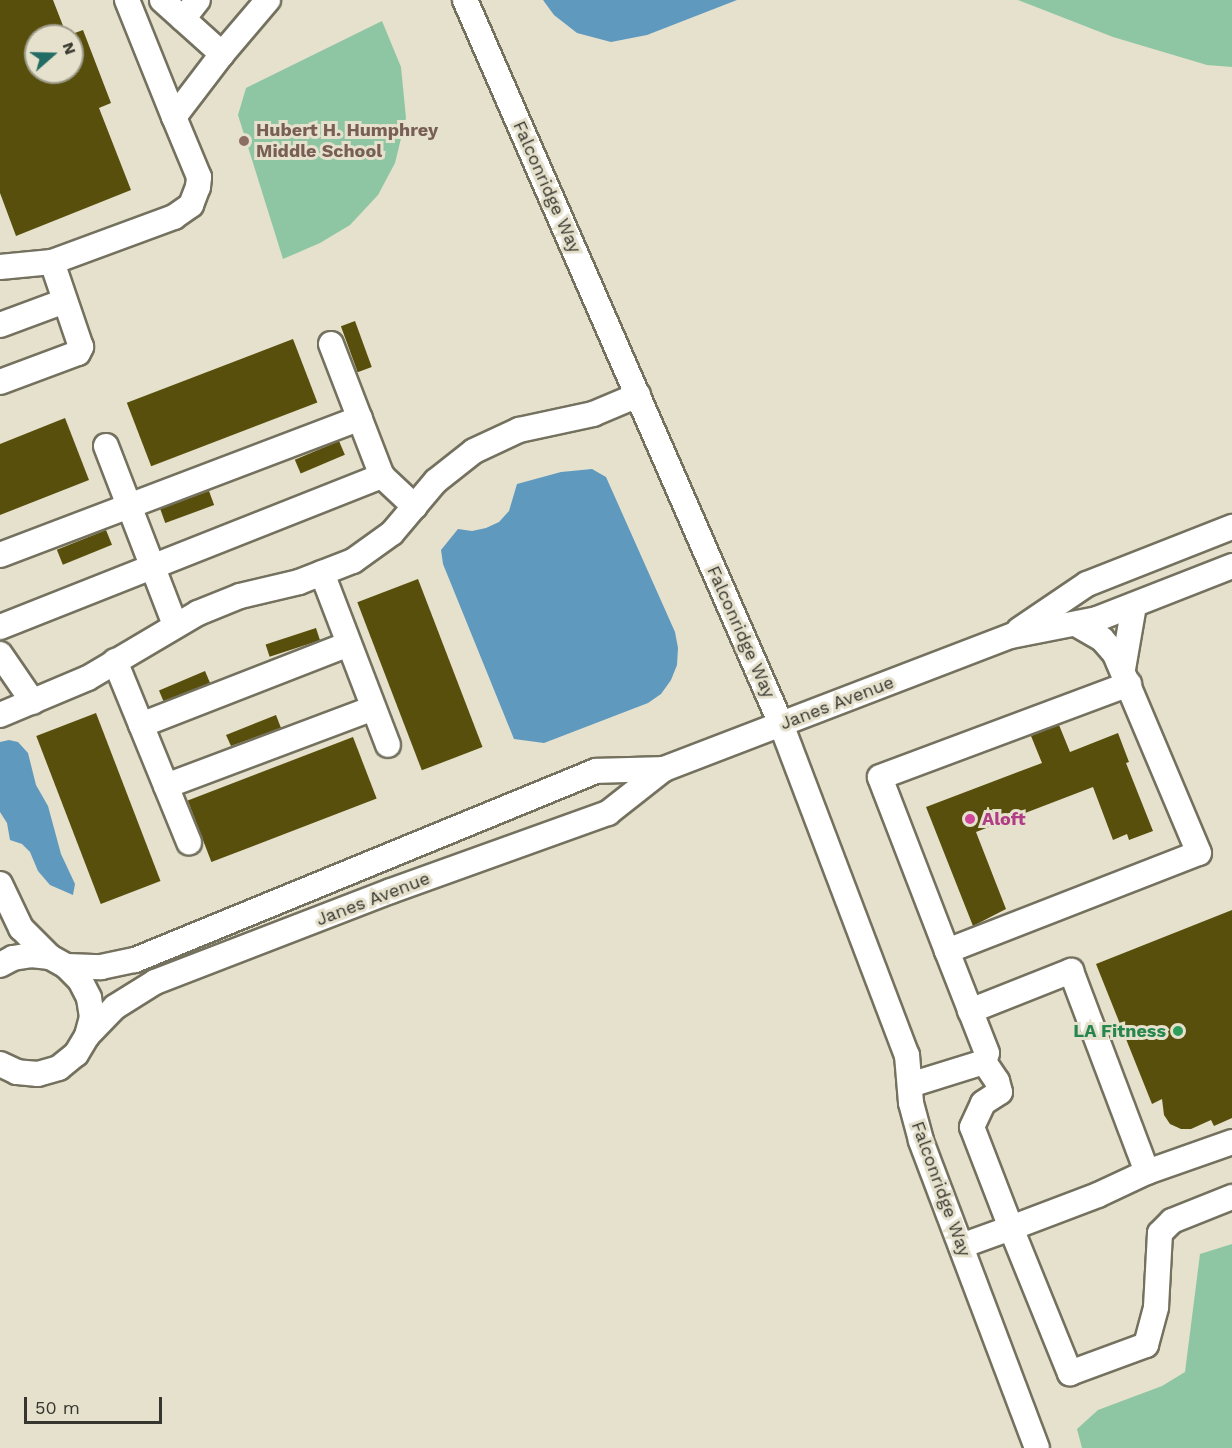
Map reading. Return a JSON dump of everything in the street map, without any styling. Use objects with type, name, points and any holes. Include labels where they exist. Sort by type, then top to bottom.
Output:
[{"type":"street","points":[[0,267],[52,262],[174,217],[191,205],[199,177],[127,0]]},
{"type":"street","points":[[162,0],[222,54]]},
{"type":"street","points":[[183,19],[198,0]]},
{"type":"street","points":[[174,117],[222,54],[268,0]]},
{"type":"street","name":"Falconridge Way","points":[[465,0],[781,724],[907,1055],[910,1085],[921,1142],[1037,1448]]},
{"type":"street","points":[[0,382],[78,353],[81,347],[52,262]]},
{"type":"street","points":[[0,326],[65,301]]},
{"type":"street","points":[[331,344],[382,476],[415,507]]},
{"type":"street","points":[[0,715],[88,678],[176,626],[240,596],[299,582],[353,561],[392,533],[436,481],[474,451],[519,430],[594,414],[638,395]]},
{"type":"street","points":[[0,555],[360,418]]},
{"type":"street","points":[[106,446],[176,626]]},
{"type":"street","points":[[0,627],[382,476]]},
{"type":"street","name":"Janes Avenue","points":[[1011,636],[1086,584],[1232,527]]},
{"type":"street","name":"Janes Avenue","points":[[0,1064],[17,1072],[38,1074],[59,1068],[76,1054],[87,1036],[115,1007],[155,982],[391,891],[608,813],[664,769],[1011,636],[1097,620],[1232,566]]},
{"type":"street","points":[[322,573],[388,746]]},
{"type":"street","points":[[1126,676],[1134,605]]},
{"type":"street","points":[[947,951],[1199,852],[1115,654],[1102,639],[1076,624]]},
{"type":"street","points":[[141,725],[349,645]]},
{"type":"street","points":[[0,654],[33,702]]},
{"type":"street","points":[[115,661],[189,842]]},
{"type":"street","points":[[984,1062],[987,1053],[880,777],[1126,676]]},
{"type":"street","points":[[166,786],[374,708]]},
{"type":"street","name":"Janes Avenue","points":[[0,965],[13,958],[31,955],[58,962],[101,967],[135,960],[596,771],[664,769]]},
{"type":"street","points":[[0,884],[21,928],[81,980],[89,998],[92,1017],[87,1036]]},
{"type":"street","points":[[970,1011],[1071,971],[1147,1172]]},
{"type":"street","points":[[910,1085],[984,1062]]},
{"type":"street","points":[[984,1062],[997,1081],[1000,1092],[983,1103],[972,1126],[1070,1373],[1146,1345],[1156,1307],[1160,1233],[1172,1221],[1232,1197]]},
{"type":"street","points":[[961,1246],[1098,1195],[1147,1172],[1232,1142]]},
{"type":"green space","points":[[1018,0],[1232,0],[1232,67],[1207,65],[1113,37]]},
{"type":"green space","points":[[382,21],[401,67],[406,118],[395,163],[378,195],[350,225],[320,243],[283,259],[238,115],[246,88]]},
{"type":"green space","points":[[1232,1244],[1232,1448],[1082,1448],[1077,1429],[1098,1410],[1162,1386],[1185,1372],[1200,1254]]},
{"type":"water","points":[[543,0],[737,0],[647,35],[611,42],[577,33],[554,15]]},
{"type":"water","points":[[592,469],[606,477],[675,632],[678,648],[677,665],[671,680],[661,694],[648,703],[544,743],[514,739],[443,564],[441,550],[458,529],[472,531],[499,522],[509,511],[517,484],[561,472]]},
{"type":"water","points":[[9,740],[18,742],[28,753],[36,785],[48,806],[61,854],[75,884],[73,895],[50,885],[38,871],[30,852],[22,844],[10,840],[7,823],[0,812],[0,742]]},
{"type":"building","points":[[0,0],[53,0],[62,24],[24,24],[24,84],[84,84],[84,33],[111,103],[99,108],[131,190],[16,236],[0,193]]},
{"type":"building","points":[[355,321],[372,367],[358,372],[341,326]]},
{"type":"building","points":[[293,339],[317,402],[151,466],[127,403]]},
{"type":"building","points":[[65,418],[89,480],[0,515],[0,444]]},
{"type":"building","points":[[339,441],[345,455],[301,474],[295,460]]},
{"type":"building","points":[[209,491],[214,505],[165,523],[160,509]]},
{"type":"building","points":[[106,530],[112,545],[63,565],[57,550]]},
{"type":"building","points":[[418,579],[483,747],[422,770],[357,602]]},
{"type":"building","points":[[316,628],[320,640],[270,657],[266,644]]},
{"type":"building","points":[[205,671],[210,683],[164,703],[159,691]]},
{"type":"building","points":[[96,713],[161,881],[101,904],[36,736]]},
{"type":"building","points":[[276,715],[281,728],[231,746],[226,735]]},
{"type":"building","name":"Aloft","points":[[1059,725],[1070,752],[1118,733],[1129,762],[1126,763],[1153,831],[1129,840],[1127,834],[1113,840],[1093,787],[976,832],[1006,909],[973,926],[926,807],[1042,763],[1031,736]]},
{"type":"building","points":[[353,737],[377,799],[211,862],[188,800]]},
{"type":"building","name":"LA Fitness","points":[[1232,910],[1232,1118],[1214,1126],[1211,1120],[1191,1129],[1181,1129],[1170,1124],[1164,1115],[1162,1099],[1152,1104],[1096,964]]},
{"type":"place","name":"Hubert H. Humphrey Middle School","points":[[244,141]]},
{"type":"place","name":"Aloft","points":[[970,819]]},
{"type":"place","name":"LA Fitness","points":[[1178,1031]]}]
